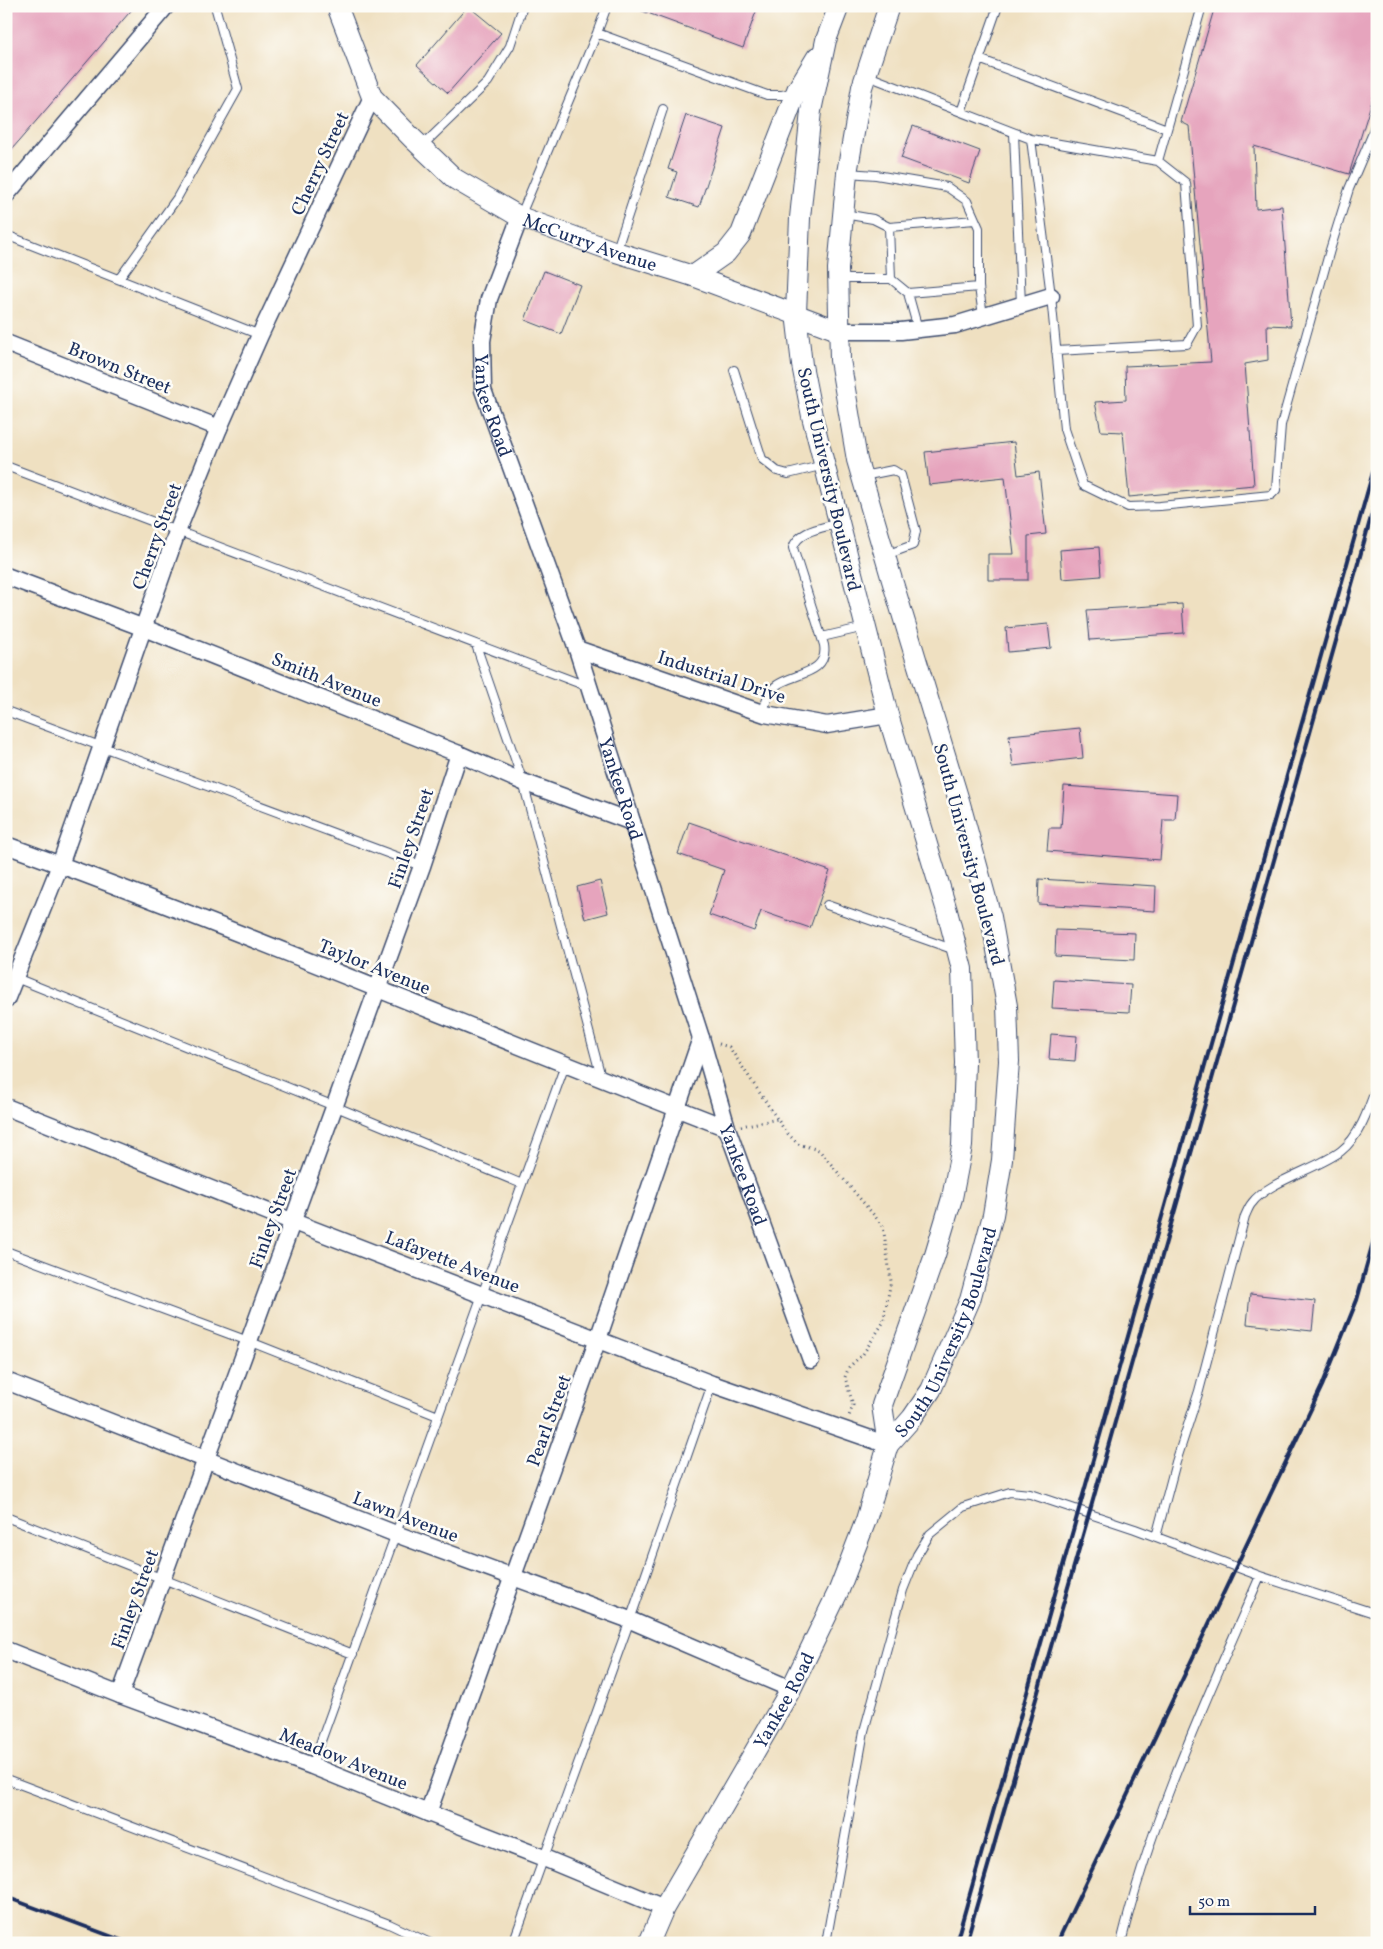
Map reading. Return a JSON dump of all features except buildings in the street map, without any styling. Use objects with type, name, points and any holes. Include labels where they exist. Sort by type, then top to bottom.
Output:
[{"type":"street","points":[[6,195],[166,6]]},
{"type":"street","points":[[336,6],[372,97]]},
{"type":"street","name":"South University Boulevard","points":[[839,6],[826,40],[811,111],[804,168],[796,313],[802,365],[824,465],[888,715],[962,969],[965,1063],[962,1146],[952,1198],[938,1246],[882,1405],[888,1445]]},
{"type":"street","name":"South University Boulevard","points":[[888,1445],[912,1418],[931,1390],[970,1300],[984,1256],[995,1206],[1006,1118],[1009,1061],[1007,1006],[991,917],[960,804],[884,555],[862,476],[850,424],[840,360],[838,279],[842,214],[847,173],[862,88],[889,6]]},
{"type":"street","points":[[693,276],[726,253],[741,234],[798,90],[826,40]]},
{"type":"street","name":"McCurry Avenue","points":[[372,97],[455,178],[520,217],[616,252],[693,276],[840,331]]},
{"type":"street","name":"Cherry Street","points":[[6,1000],[11,976],[60,865],[177,532],[219,428],[260,335],[372,97]]},
{"type":"street","name":"Yankee Road","points":[[520,217],[490,299],[482,341],[483,390],[577,649],[701,1038],[727,1128],[811,1360]]},
{"type":"street","points":[[840,331],[901,331],[955,325],[1051,296]]},
{"type":"street","name":"Brown Street","points":[[6,343],[219,428]]},
{"type":"street","name":"Smith Avenue","points":[[6,576],[144,628],[459,754],[523,782],[632,822]]},
{"type":"street","name":"Industrial Drive","points":[[577,649],[762,713],[827,725],[888,715]]},
{"type":"street","name":"Finley Street","points":[[120,1695],[291,1221],[422,866],[459,754]]},
{"type":"street","name":"Taylor Avenue","points":[[6,845],[377,988],[602,1080],[727,1128]]},
{"type":"street","name":"Pearl Street","points":[[428,1813],[598,1339],[701,1038]]},
{"type":"street","name":"Lafayette Avenue","points":[[6,1107],[291,1221],[712,1384],[888,1445]]},
{"type":"street","name":"Lawn Avenue","points":[[6,1381],[396,1534],[630,1620],[791,1689]]},
{"type":"street","name":"Yankee Road","points":[[649,1943],[664,1908],[791,1689],[839,1590],[866,1520],[888,1445]]},
{"type":"street","name":"Meadow Avenue","points":[[6,1650],[120,1695],[312,1766],[664,1908]]},
{"type":"lane","points":[[119,279],[177,198],[238,89],[215,6]]},
{"type":"lane","points":[[421,146],[488,82],[510,46],[523,6]]},
{"type":"lane","points":[[520,217],[607,6]]},
{"type":"lane","points":[[960,112],[998,6]]},
{"type":"lane","points":[[1158,161],[1202,6]]},
{"type":"lane","points":[[597,33],[767,95],[782,95],[798,90]]},
{"type":"lane","points":[[979,59],[1167,129]]},
{"type":"lane","points":[[866,75],[1031,139],[1158,161],[1186,183],[1197,326],[1187,344],[1056,351]]},
{"type":"lane","points":[[616,252],[663,109]]},
{"type":"lane","points":[[1031,139],[1051,296],[1064,429],[1084,485],[1128,507],[1160,506],[1271,495],[1276,490],[1281,425],[1325,266],[1349,189],[1372,135],[1377,118]]},
{"type":"lane","points":[[1014,132],[1021,305]]},
{"type":"lane","points":[[847,173],[876,174],[947,187],[967,201],[979,228],[978,287],[983,316]]},
{"type":"lane","points":[[842,214],[873,219],[889,227],[975,220]]},
{"type":"lane","points":[[889,227],[891,279]]},
{"type":"lane","points":[[6,235],[260,335]]},
{"type":"lane","points":[[838,279],[891,279],[908,293],[918,329]]},
{"type":"lane","points":[[908,293],[978,287]]},
{"type":"lane","points":[[734,370],[762,459],[777,470],[788,474],[824,465]]},
{"type":"lane","points":[[6,466],[589,687]]},
{"type":"lane","points":[[862,476],[893,470],[902,475],[916,531],[913,545],[884,555]]},
{"type":"lane","points":[[762,713],[771,691],[778,684],[811,670],[820,663],[824,650],[822,637],[793,548],[802,535],[839,524]]},
{"type":"lane","points":[[822,637],[865,628]]},
{"type":"lane","points":[[476,645],[523,782],[602,1080]]},
{"type":"lane","points":[[6,711],[422,866]]},
{"type":"lane","points":[[827,905],[958,951]]},
{"type":"lane","points":[[11,976],[522,1184]]},
{"type":"lane","points":[[312,1766],[565,1065]]},
{"type":"lane","points":[[1156,1537],[1176,1462],[1199,1391],[1245,1216],[1252,1202],[1265,1191],[1340,1152],[1353,1139],[1370,1105],[1377,1085]]},
{"type":"lane","points":[[6,1251],[248,1341],[438,1416]]},
{"type":"lane","points":[[513,1943],[630,1620],[712,1384]]},
{"type":"lane","points":[[826,1943],[866,1721],[903,1590],[917,1555],[930,1534],[963,1506],[1010,1492],[1030,1494],[1156,1537],[1260,1576],[1377,1614]]},
{"type":"lane","points":[[6,1517],[353,1654]]},
{"type":"lane","points":[[1121,1943],[1132,1895],[1176,1770],[1260,1576]]},
{"type":"lane","points":[[6,1779],[389,1924],[430,1943]]},
{"type":"path","points":[[701,1038],[729,1047],[786,1132],[798,1144],[819,1150],[883,1226],[891,1281],[883,1323],[863,1354],[849,1367],[845,1377],[853,1405],[845,1429]]},
{"type":"path","points":[[727,1128],[778,1119]]},
{"type":"railway","points":[[956,1943],[1377,458]]},
{"type":"railway","points":[[966,1943],[1377,496]]},
{"type":"railway","points":[[1057,1943],[1322,1386],[1357,1300],[1377,1228]]},
{"type":"railway","points":[[6,1897],[129,1943]]}]
